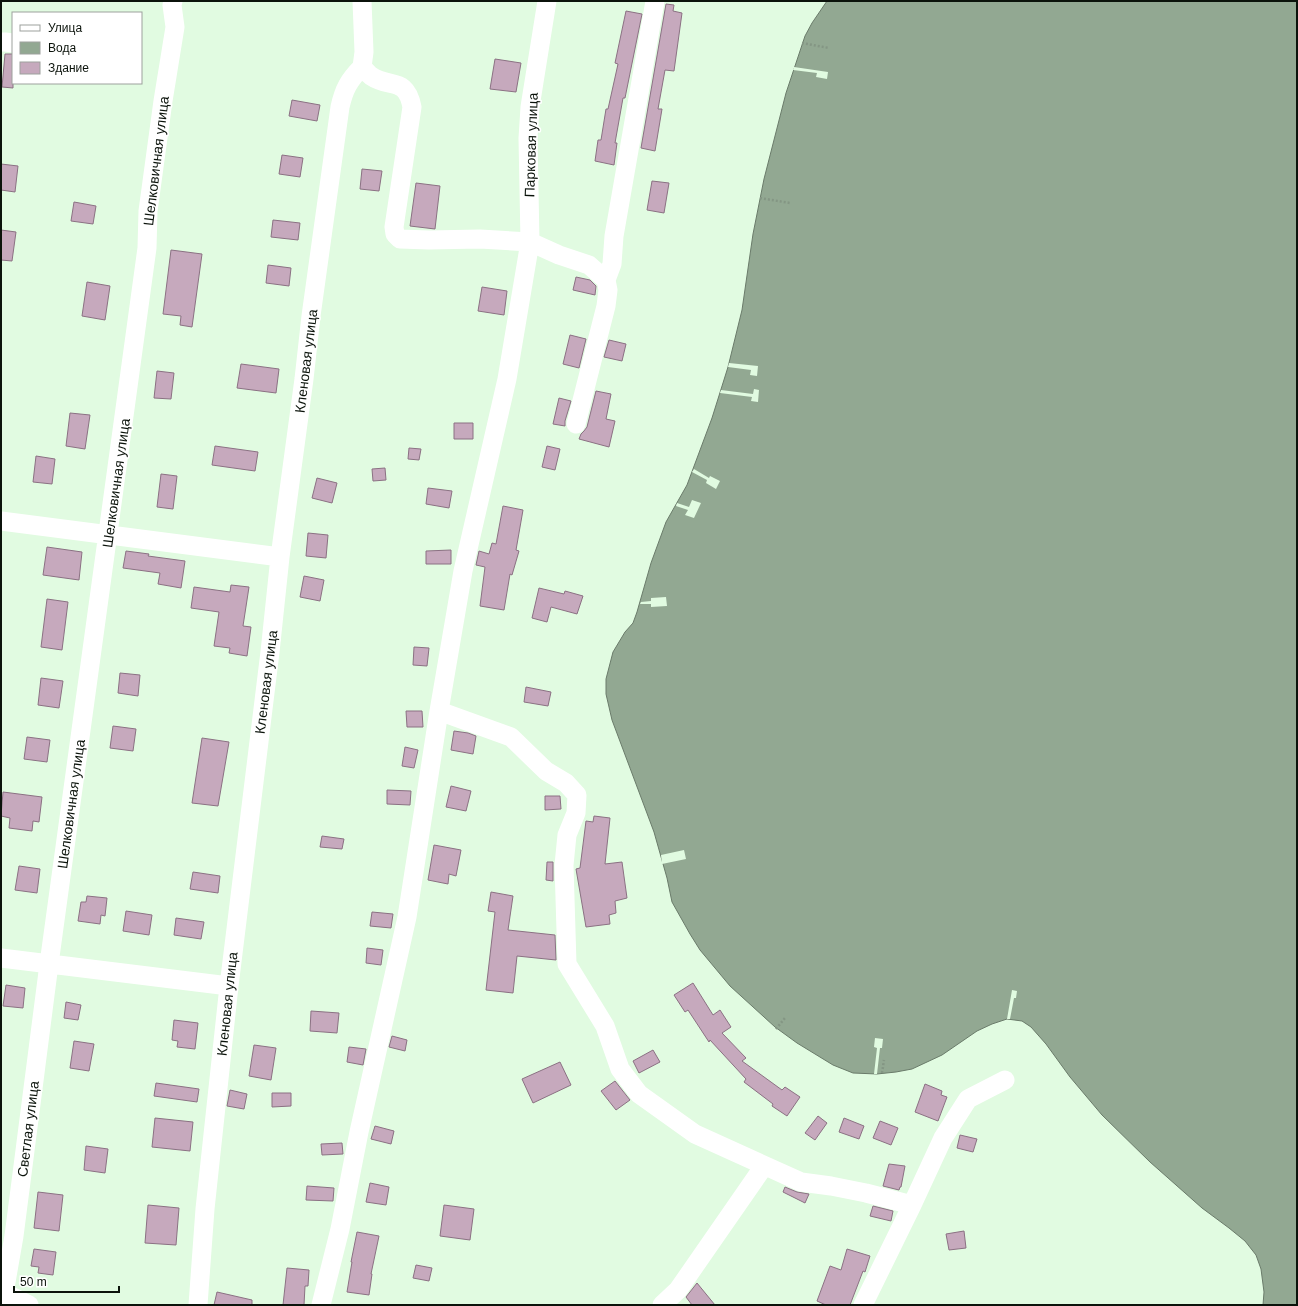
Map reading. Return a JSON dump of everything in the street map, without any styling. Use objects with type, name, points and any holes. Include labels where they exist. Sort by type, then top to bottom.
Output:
[{"type":"street","name":"Шелковичная улица","points":[[49,964],[148,248],[148,211],[175,27],[172,5],[173,1]]},
{"type":"street","points":[[362,1],[364,52],[362,67],[372,77],[397,84],[406,90],[410,97],[412,107],[394,228],[395,234],[400,239],[480,239],[530,242],[559,255],[589,265],[606,280]]},
{"type":"street","name":"Парковая улица","points":[[321,1305],[340,1228],[359,1132],[407,917],[439,711],[463,571],[507,380],[530,242],[528,138],[530,107],[547,1]]},
{"type":"street","points":[[576,424],[606,306],[608,290],[606,280],[612,264],[614,236],[655,1]]},
{"type":"street","points":[[1,42],[12,43]]},
{"type":"street","name":"Кленовая улица","points":[[198,1305],[205,1209],[228,986],[312,308],[340,107],[348,83],[362,67]]},
{"type":"street","points":[[1,521],[280,557]]},
{"type":"street","points":[[439,711],[511,737],[546,771],[566,783],[577,796],[576,813],[567,835],[564,865],[568,964],[605,1026],[620,1069],[639,1094],[695,1134],[801,1182],[866,1192],[912,1205]]},
{"type":"street","points":[[1,958],[228,986]]},
{"type":"street","name":"Светлая улица","points":[[4,1299],[14,1236],[49,964]]},
{"type":"street","points":[[863,1305],[943,1138],[968,1099],[1005,1080]]},
{"type":"street","points":[[662,1305],[678,1290],[764,1166]]},
{"type":"street","points":[[4,1299],[29,1305]]},
{"type":"path","points":[[802,43],[829,48]]},
{"type":"path","points":[[760,198],[790,203]]},
{"type":"path","points":[[776,1029],[785,1018]]},
{"type":"path","points":[[882,1074],[884,1060]]},
{"type":"water","points":[[827,1],[1297,1],[1297,1305],[1263,1305],[1264,1292],[1261,1269],[1256,1255],[1245,1241],[1202,1208],[1150,1162],[1102,1115],[1070,1077],[1046,1044],[1031,1027],[1022,1021],[1007,1019],[992,1024],[977,1031],[942,1055],[912,1069],[877,1074],[853,1073],[833,1065],[797,1043],[775,1027],[730,986],[700,950],[672,902],[654,832],[612,720],[606,694],[606,679],[613,652],[625,632],[633,623],[651,563],[666,522],[687,485],[712,418],[728,367],[742,310],[753,234],[764,179],[786,93],[805,36]]},
{"type":"pier","points":[[794,67],[828,72],[827,79],[816,77],[817,73],[793,70]]},
{"type":"pier","points":[[729,363],[758,366],[757,376],[750,375],[751,370],[728,367]]},
{"type":"pier","points":[[754,389],[759,390],[758,402],[751,401],[752,397],[720,393],[721,390],[753,394]]},
{"type":"pier","points":[[694,469],[709,478],[710,476],[720,481],[716,489],[706,483],[707,480],[692,472]]},
{"type":"pier","points":[[692,500],[701,503],[694,518],[685,515],[688,510],[676,506],[677,503],[689,507]]},
{"type":"pier","points":[[666,597],[667,606],[651,607],[651,604],[640,604],[641,602],[651,601],[651,598]]},
{"type":"pier","points":[[684,850],[686,859],[662,864],[661,855]]},
{"type":"pier","points":[[1012,990],[1017,991],[1016,998],[1014,998],[1010,1019],[1007,1019]]},
{"type":"pier","points":[[875,1038],[883,1039],[882,1048],[880,1048],[877,1074],[874,1074],[877,1048],[874,1047]]},
{"type":"building","points":[[666,4],[674,5],[673,11],[682,13],[674,71],[665,70],[658,109],[662,109],[655,151],[641,148]]},
{"type":"building","points":[[626,11],[642,14],[625,98],[623,98],[615,143],[617,143],[614,165],[595,161],[598,140],[601,140],[606,109],[608,109],[618,64],[615,63]]},
{"type":"building","points":[[5,54],[12,54],[13,88],[2,87]]},
{"type":"building","points":[[495,59],[521,63],[516,92],[490,89]]},
{"type":"building","points":[[292,100],[320,105],[317,121],[289,116]]},
{"type":"building","points":[[282,155],[303,158],[300,177],[279,174]]},
{"type":"building","points":[[1,164],[18,166],[15,192],[1,190]]},
{"type":"building","points":[[362,169],[382,171],[379,191],[360,189]]},
{"type":"building","points":[[652,181],[669,183],[664,213],[647,210]]},
{"type":"building","points":[[416,183],[440,186],[435,229],[410,226]]},
{"type":"building","points":[[74,202],[96,206],[93,224],[71,221]]},
{"type":"building","points":[[273,220],[300,223],[298,240],[271,237]]},
{"type":"building","points":[[1,230],[16,232],[12,261],[1,260]]},
{"type":"building","points":[[171,250],[202,254],[192,327],[180,325],[181,316],[163,314]]},
{"type":"building","points":[[268,265],[291,268],[289,286],[266,283]]},
{"type":"building","points":[[576,277],[590,280],[596,286],[595,295],[573,290]]},
{"type":"building","points":[[87,282],[110,286],[105,320],[82,316]]},
{"type":"building","points":[[482,287],[507,291],[504,315],[478,311]]},
{"type":"building","points":[[570,335],[586,339],[579,368],[563,364]]},
{"type":"building","points":[[609,340],[626,344],[622,361],[604,357]]},
{"type":"building","points":[[241,364],[279,369],[276,393],[237,388]]},
{"type":"building","points":[[157,371],[174,373],[171,399],[154,398]]},
{"type":"building","points":[[596,391],[611,394],[606,419],[615,421],[609,447],[579,439],[587,427]]},
{"type":"building","points":[[559,398],[571,401],[565,426],[553,424]]},
{"type":"building","points":[[70,413],[90,415],[85,449],[66,446]]},
{"type":"building","points":[[454,423],[473,423],[473,439],[454,439]]},
{"type":"building","points":[[215,446],[258,452],[255,471],[212,465]]},
{"type":"building","points":[[547,446],[560,449],[555,470],[542,467]]},
{"type":"building","points":[[409,448],[421,449],[419,460],[408,459]]},
{"type":"building","points":[[36,456],[55,459],[52,484],[33,482]]},
{"type":"building","points":[[385,468],[386,480],[373,481],[372,469]]},
{"type":"building","points":[[161,474],[177,476],[173,509],[157,507]]},
{"type":"building","points":[[317,478],[337,483],[332,503],[312,498]]},
{"type":"building","points":[[428,488],[452,491],[449,508],[426,504]]},
{"type":"building","points":[[503,506],[523,510],[516,550],[519,551],[512,575],[510,574],[504,610],[480,606],[485,567],[476,565],[479,551],[489,554],[492,543],[496,544]]},
{"type":"building","points":[[308,533],[328,535],[326,558],[306,556]]},
{"type":"building","points":[[47,547],[82,552],[79,580],[43,575]]},
{"type":"building","points":[[451,550],[451,564],[426,564],[426,551]]},
{"type":"building","points":[[126,551],[149,554],[148,556],[185,561],[181,588],[158,584],[160,573],[123,568]]},
{"type":"building","points":[[304,576],[324,580],[320,601],[300,597]]},
{"type":"building","points":[[231,585],[249,587],[243,626],[251,627],[247,656],[229,653],[230,648],[214,646],[219,612],[191,608],[194,587],[230,592]]},
{"type":"building","points":[[539,588],[564,594],[565,591],[583,596],[577,614],[551,607],[547,622],[532,618]]},
{"type":"building","points":[[47,599],[68,602],[62,650],[41,647]]},
{"type":"building","points":[[414,647],[429,648],[427,666],[413,665]]},
{"type":"building","points":[[120,673],[140,675],[138,696],[118,693]]},
{"type":"building","points":[[41,678],[63,681],[59,708],[38,705]]},
{"type":"building","points":[[526,687],[551,692],[548,706],[524,702]]},
{"type":"building","points":[[406,711],[422,711],[423,727],[407,727]]},
{"type":"building","points":[[113,726],[136,729],[133,751],[110,748]]},
{"type":"building","points":[[454,731],[476,736],[473,754],[451,750]]},
{"type":"building","points":[[27,737],[50,740],[47,762],[24,759]]},
{"type":"building","points":[[202,738],[229,742],[218,806],[192,803]]},
{"type":"building","points":[[405,747],[418,750],[414,768],[402,766]]},
{"type":"building","points":[[451,786],[471,791],[466,811],[446,807]]},
{"type":"building","points":[[387,790],[411,791],[410,805],[387,804]]},
{"type":"building","points":[[3,792],[42,797],[39,822],[33,821],[32,831],[9,828],[10,818],[1,816]]},
{"type":"building","points":[[545,796],[560,796],[561,809],[545,810]]},
{"type":"building","points":[[594,816],[610,818],[605,864],[622,862],[627,898],[615,901],[616,913],[609,915],[610,924],[586,927],[576,869],[580,868],[586,821],[593,822]]},
{"type":"building","points":[[322,836],[344,839],[342,849],[320,847]]},
{"type":"building","points":[[434,845],[461,850],[456,876],[449,874],[448,884],[428,880]]},
{"type":"building","points":[[547,862],[553,862],[553,881],[546,880]]},
{"type":"building","points":[[19,866],[40,869],[37,893],[15,890]]},
{"type":"building","points":[[193,872],[220,876],[218,893],[190,889]]},
{"type":"building","points":[[491,892],[513,896],[508,930],[555,935],[556,960],[517,956],[513,993],[486,990],[495,912],[488,911]]},
{"type":"building","points":[[87,896],[107,898],[105,916],[101,915],[100,924],[78,921],[81,902],[86,902]]},
{"type":"building","points":[[126,911],[152,915],[149,935],[123,931]]},
{"type":"building","points":[[372,912],[393,914],[391,928],[370,926]]},
{"type":"building","points":[[176,918],[204,922],[201,939],[174,935]]},
{"type":"building","points":[[367,948],[383,950],[381,965],[366,963]]},
{"type":"building","points":[[693,983],[713,1015],[720,1010],[731,1027],[722,1033],[746,1058],[742,1061],[782,1090],[785,1087],[800,1097],[787,1116],[772,1106],[773,1104],[744,1082],[746,1079],[710,1040],[709,1042],[688,1010],[685,1012],[674,995]]},
{"type":"building","points":[[6,985],[25,988],[23,1008],[3,1006]]},
{"type":"building","points":[[66,1002],[81,1005],[78,1020],[64,1018]]},
{"type":"building","points":[[311,1011],[339,1013],[337,1033],[310,1031]]},
{"type":"building","points":[[174,1020],[198,1023],[195,1049],[177,1047],[178,1041],[172,1040]]},
{"type":"building","points":[[392,1036],[407,1040],[405,1051],[389,1047]]},
{"type":"building","points":[[74,1041],[94,1044],[89,1071],[70,1068]]},
{"type":"building","points":[[254,1045],[276,1048],[271,1080],[249,1076]]},
{"type":"building","points":[[349,1047],[366,1049],[363,1065],[347,1062]]},
{"type":"building","points":[[653,1050],[660,1062],[639,1073],[633,1061]]},
{"type":"building","points":[[560,1062],[571,1085],[533,1103],[522,1079]]},
{"type":"building","points":[[615,1081],[630,1100],[616,1110],[601,1091]]},
{"type":"building","points":[[156,1083],[199,1089],[197,1102],[154,1096]]},
{"type":"building","points":[[925,1084],[942,1091],[941,1095],[947,1097],[938,1121],[915,1112]]},
{"type":"building","points":[[230,1090],[247,1094],[244,1109],[227,1106]]},
{"type":"building","points":[[272,1093],[291,1093],[291,1106],[272,1107]]},
{"type":"building","points":[[818,1116],[827,1123],[815,1140],[805,1133]]},
{"type":"building","points":[[155,1118],[193,1122],[190,1151],[152,1147]]},
{"type":"building","points":[[844,1118],[864,1126],[859,1139],[839,1132]]},
{"type":"building","points":[[880,1121],[898,1128],[891,1145],[873,1138]]},
{"type":"building","points":[[375,1126],[394,1131],[391,1144],[371,1139]]},
{"type":"building","points":[[960,1135],[977,1139],[973,1152],[957,1148]]},
{"type":"building","points":[[342,1143],[343,1154],[322,1155],[321,1144]]},
{"type":"building","points":[[86,1146],[108,1149],[105,1173],[84,1170]]},
{"type":"building","points":[[889,1164],[905,1166],[901,1187],[899,1190],[883,1186]]},
{"type":"building","points":[[370,1183],[389,1187],[386,1205],[366,1202]]},
{"type":"building","points":[[307,1186],[334,1188],[333,1201],[306,1200]]},
{"type":"building","points":[[785,1187],[797,1192],[809,1194],[805,1203],[783,1192]]},
{"type":"building","points":[[38,1192],[63,1195],[59,1231],[34,1228]]},
{"type":"building","points":[[148,1205],[179,1208],[176,1245],[145,1243]]},
{"type":"building","points":[[444,1205],[474,1209],[470,1240],[440,1236]]},
{"type":"building","points":[[873,1206],[893,1211],[891,1221],[870,1216]]},
{"type":"building","points":[[964,1231],[966,1248],[949,1250],[946,1234]]},
{"type":"building","points":[[357,1232],[379,1236],[371,1274],[369,1295],[347,1292]]},
{"type":"building","points":[[34,1249],[56,1252],[53,1275],[38,1273],[39,1267],[31,1266]]},
{"type":"building","points":[[847,1249],[870,1256],[865,1272],[863,1271],[850,1305],[826,1305],[817,1301],[830,1266],[841,1270]]},
{"type":"building","points":[[416,1265],[432,1268],[429,1281],[413,1278]]},
{"type":"building","points":[[287,1268],[309,1270],[308,1286],[305,1286],[304,1305],[283,1305]]},
{"type":"building","points":[[697,1283],[715,1305],[692,1305],[686,1297]]},
{"type":"building","points":[[217,1292],[252,1300],[252,1305],[214,1305]]}]
